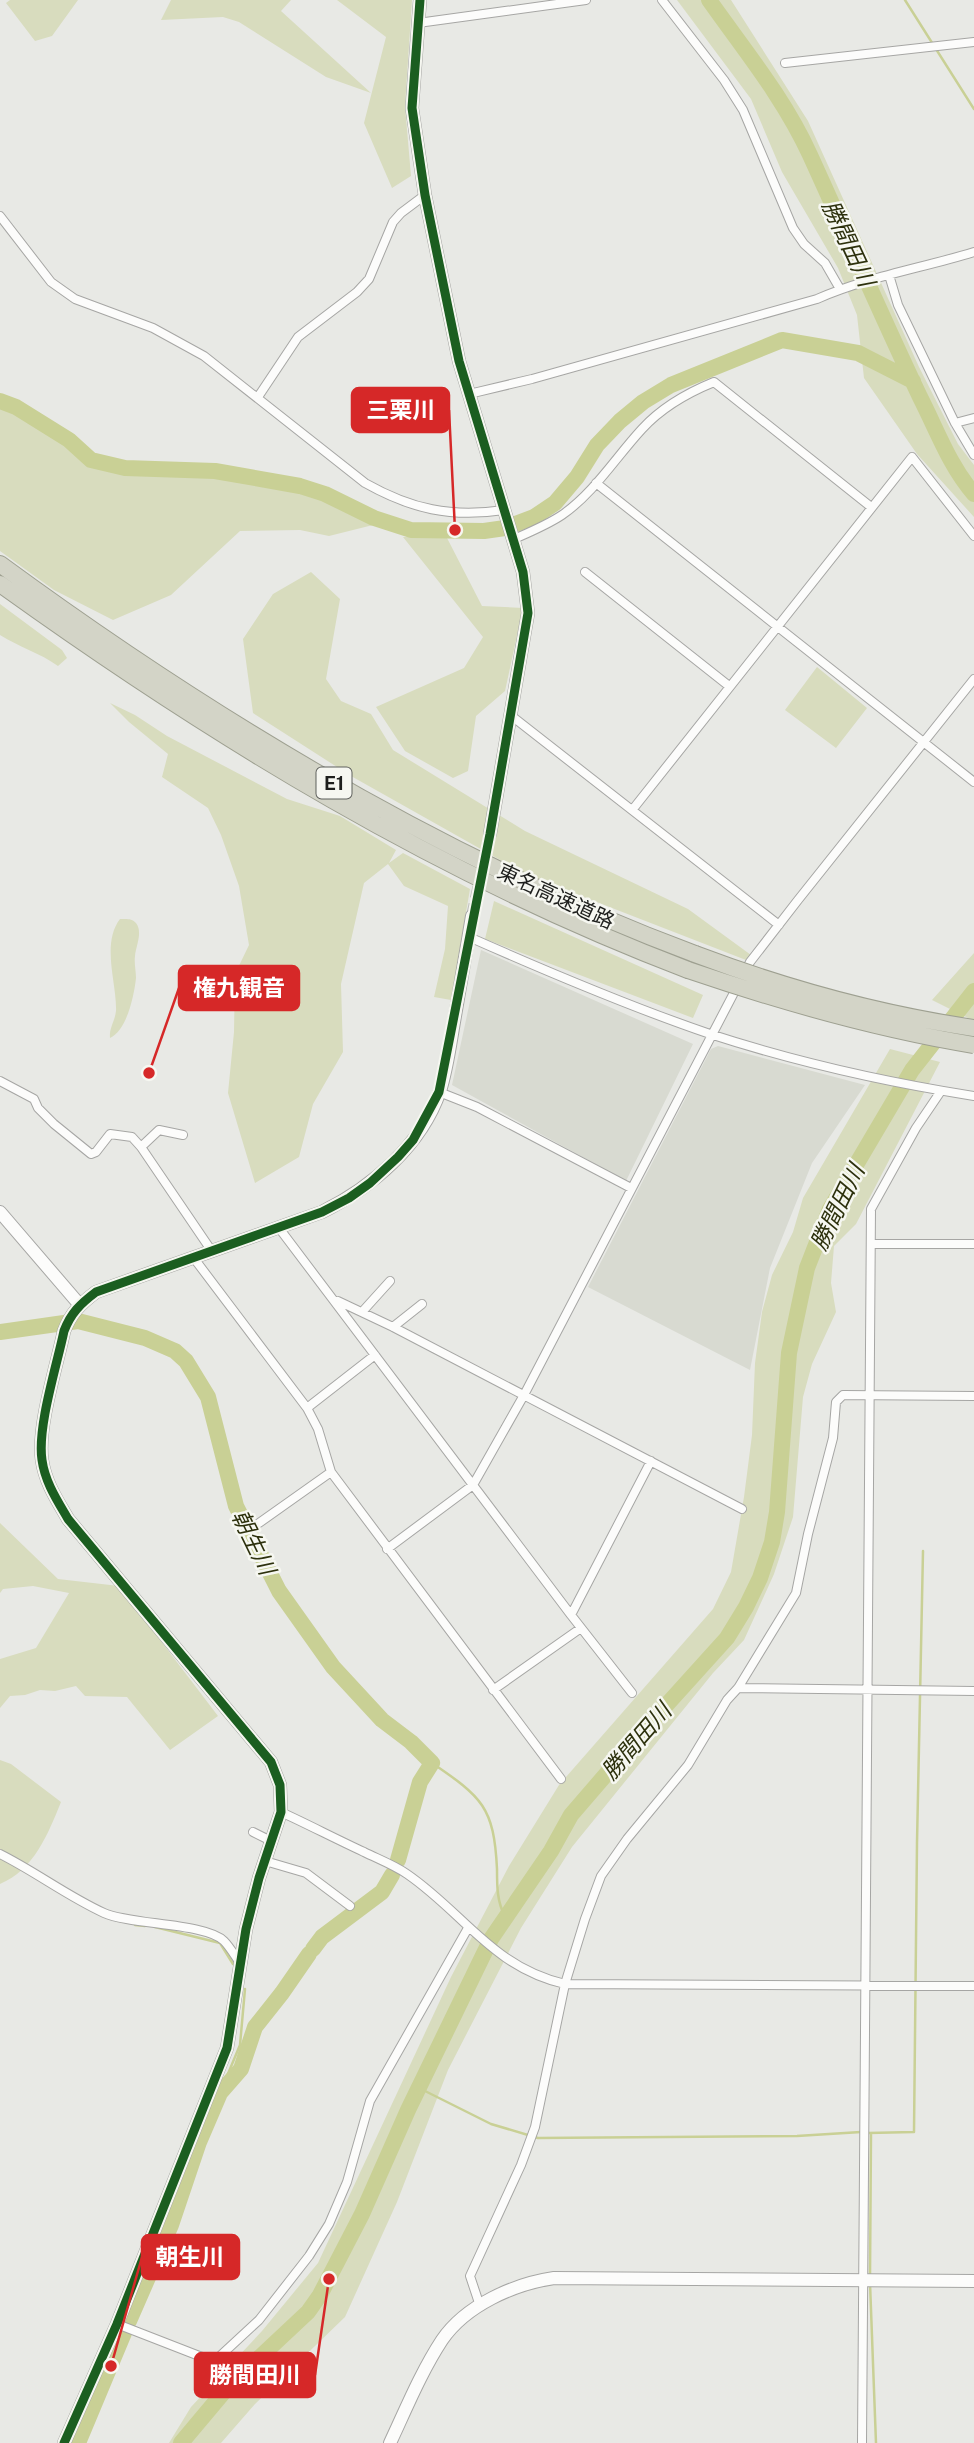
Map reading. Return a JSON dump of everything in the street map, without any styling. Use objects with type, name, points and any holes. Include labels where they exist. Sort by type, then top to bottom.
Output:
[{"type":"highway","name":"東名高速道路","points":[[0,564],[228,718],[368,802],[539,890],[633,931],[737,970],[909,1016],[974,1028]]},
{"type":"highway","name":"東名高速道路","points":[[0,584],[210,727],[359,815],[507,893],[628,947],[688,970],[822,1013],[974,1045]]},
{"type":"street","points":[[421,0],[412,108],[425,195],[459,361],[514,539],[523,572],[528,613],[490,834]]},
{"type":"street","points":[[418,23],[563,1],[586,0]]},
{"type":"street","points":[[662,0],[724,80],[743,110],[793,228],[804,244],[825,263],[843,288]]},
{"type":"street","points":[[785,63],[974,42]]},
{"type":"street","points":[[258,397],[298,337],[357,292],[369,279],[393,222],[425,195]]},
{"type":"street","points":[[0,216],[51,282],[67,294],[152,328],[204,356],[365,483],[387,496],[434,512],[477,514],[504,510]]},
{"type":"street","points":[[469,394],[817,299],[843,288],[974,252]]},
{"type":"street","points":[[887,276],[898,305],[955,423],[974,456]]},
{"type":"street","points":[[514,539],[564,514],[596,483],[643,427],[676,400],[713,382],[871,507]]},
{"type":"street","points":[[955,423],[974,418]]},
{"type":"street","points":[[633,809],[912,457],[974,536]]},
{"type":"street","points":[[596,483],[974,782]]},
{"type":"street","points":[[585,572],[729,686]]},
{"type":"street","points":[[387,1549],[473,1486],[524,1395],[750,962],[974,679]]},
{"type":"street","points":[[509,714],[779,925]]},
{"type":"street","points":[[64,2443],[117,2324],[228,2048],[246,1929],[281,1812],[280,1785],[271,1762],[68,1519],[48,1484],[42,1459],[42,1435],[64,1331],[69,1316],[79,1304],[108,1286],[322,1212],[349,1198],[370,1183],[413,1140],[439,1092],[472,916]]},
{"type":"street","points":[[469,937],[632,1006],[712,1034],[817,1064],[924,1088],[974,1096]]},
{"type":"street","points":[[0,1081],[34,1099],[38,1108],[54,1124],[91,1154],[96,1152],[110,1134],[132,1137],[211,1250]]},
{"type":"street","points":[[862,2443],[868,2280],[866,1986],[871,1209],[916,1128],[941,1091]]},
{"type":"street","points":[[439,1092],[489,1113],[631,1188]]},
{"type":"street","points":[[141,1147],[159,1130],[183,1135]]},
{"type":"street","points":[[0,1212],[79,1304]]},
{"type":"street","points":[[279,1227],[632,1693]]},
{"type":"street","points":[[871,1244],[974,1244]]},
{"type":"street","points":[[193,1256],[307,1408],[318,1430],[331,1472],[561,1779]]},
{"type":"street","points":[[362,1312],[390,1282]]},
{"type":"street","points":[[335,1300],[393,1327],[742,1508]]},
{"type":"street","points":[[393,1327],[422,1304]]},
{"type":"street","points":[[307,1408],[375,1355]]},
{"type":"street","points":[[480,2306],[470,2276],[522,2165],[535,2126],[565,1984],[601,1876],[627,1839],[688,1765],[796,1592],[833,1438],[836,1402],[843,1395],[974,1396]]},
{"type":"street","points":[[571,1615],[651,1461]]},
{"type":"street","points":[[259,1523],[331,1472]]},
{"type":"street","points":[[493,1690],[581,1628]]},
{"type":"street","points":[[738,1688],[974,1691]]},
{"type":"street","points":[[281,1812],[407,1873],[468,1928],[510,1961],[540,1978],[565,1984],[974,1986]]},
{"type":"street","points":[[253,1832],[271,1841]]},
{"type":"street","points":[[0,1854],[24,1866],[63,1893],[107,1915],[207,1933],[224,1940],[240,1963]]},
{"type":"street","points":[[265,1861],[306,1873],[350,1906]]},
{"type":"street","points":[[117,2324],[207,2359],[219,2357],[276,2300],[329,2224],[347,2182],[369,2101],[468,1928]]},
{"type":"street","points":[[390,2443],[443,2340],[455,2325],[480,2306],[507,2291],[534,2281],[554,2278],[974,2281]]},
{"type":"shaded area","points":[[481,950],[693,1044],[626,1181],[452,1085]]},
{"type":"shaded area","points":[[718,1046],[865,1085],[812,1163],[770,1268],[750,1370],[588,1287],[711,1049]]},
{"type":"green space","points":[[10,0],[78,0],[52,36],[35,41],[6,3]]},
{"type":"green space","points":[[171,0],[291,0],[281,11],[371,93],[326,77],[239,22],[223,17],[161,20]]},
{"type":"green space","points":[[337,0],[412,0],[405,106],[411,176],[392,188],[364,123],[386,37]]},
{"type":"green space","points":[[677,0],[731,0],[808,121],[919,367],[958,444],[974,465],[974,517],[917,454],[864,378],[857,315],[838,268],[782,172],[751,99]]},
{"type":"green space","points":[[0,395],[112,470],[192,470],[294,482],[381,523],[329,536],[300,530],[240,531],[171,595],[113,620],[54,590],[0,551]]},
{"type":"green space","points":[[446,536],[482,606],[523,608],[505,691],[476,716],[468,771],[453,778],[405,751],[376,707],[464,668],[483,637],[403,537]]},
{"type":"green space","points":[[311,572],[340,599],[326,679],[341,701],[371,714],[393,750],[525,831],[688,909],[751,955],[746,960],[527,875],[351,776],[253,713],[243,639],[273,594]]},
{"type":"green space","points":[[0,604],[62,650],[67,658],[58,666],[0,635]]},
{"type":"green space","points":[[817,667],[867,708],[836,748],[785,710]]},
{"type":"green space","points":[[110,703],[287,799],[340,816],[396,850],[389,863],[403,853],[470,889],[451,1000],[434,997],[445,949],[448,906],[404,886],[388,864],[364,883],[341,984],[343,1052],[313,1104],[299,1157],[255,1183],[228,1093],[234,1032],[235,974],[249,945],[239,886],[221,835],[208,808],[162,777],[168,754]]},
{"type":"green space","points":[[494,901],[703,995],[693,1018],[485,939]]},
{"type":"green space","points":[[120,919],[133,920],[138,927],[136,978],[125,1020],[110,1038],[116,1011],[111,940]]},
{"type":"green space","points":[[974,953],[974,1021],[932,1000]]},
{"type":"green space","points":[[890,1049],[940,1062],[856,1224],[834,1246],[831,1283],[836,1312],[812,1364],[803,1397],[793,1517],[774,1574],[744,1640],[713,1673],[572,1847],[521,1928],[448,2070],[397,2202],[345,2317],[255,2404],[221,2443],[169,2443],[191,2407],[262,2331],[318,2263],[451,1977],[509,1866],[559,1785],[713,1609],[731,1572],[752,1435],[755,1363],[762,1312],[772,1275],[793,1232],[803,1198]]},
{"type":"green space","points":[[0,1523],[58,1579],[119,1586],[218,1716],[170,1750],[127,1697],[85,1696],[76,1686],[10,1696],[0,1708],[0,1659],[36,1648],[69,1593],[33,1586],[3,1589],[0,1593]]},
{"type":"green space","points":[[0,1760],[11,1764],[61,1802],[45,1838],[31,1860],[12,1878],[0,1884]]},
{"type":"waterway","name":"勝間田川","points":[[709,0],[763,75],[800,134],[938,435],[957,471],[974,494]]},
{"type":"waterway","points":[[905,0],[974,109]]},
{"type":"waterway","points":[[0,401],[16,407],[69,440],[91,460],[125,468],[215,471],[300,486],[325,494],[374,518],[411,530],[484,531],[505,528],[534,517],[555,503],[577,477],[597,445],[643,402],[671,385],[782,340],[858,353],[913,381]]},
{"type":"waterway","name":"勝間田川","points":[[181,2443],[228,2387],[308,2312],[320,2295],[362,2214],[408,2110],[491,1939],[551,1851],[571,1815],[727,1638],[746,1607],[760,1578],[772,1542],[777,1512],[789,1353],[807,1268],[830,1209],[912,1070],[974,991]]},
{"type":"waterway","name":"朝生川","points":[[0,1332],[78,1321],[145,1338],[175,1351],[186,1361],[208,1397],[236,1506],[279,1591],[333,1667],[382,1720],[411,1742],[432,1763],[420,1782],[398,1860]]},
{"type":"waterway","points":[[868,2133],[914,2132],[923,1551]]},
{"type":"waterway","points":[[432,1763],[474,1795],[488,1817],[493,1831],[499,1900],[505,1917]]},
{"type":"waterway","name":"朝生川","points":[[313,1949],[322,1937],[382,1892],[392,1875]]},
{"type":"waterway","points":[[135,1925],[145,1926]]},
{"type":"waterway","points":[[155,1927],[220,1943],[233,1964]]},
{"type":"waterway","name":"朝生川","points":[[129,2321],[171,2225],[199,2142],[220,2093],[241,2069],[255,2027],[309,1954]]},
{"type":"waterway","points":[[220,2093],[240,2045],[245,1989]]},
{"type":"waterway","points":[[419,2088],[491,2124],[538,2138],[797,2136],[861,2132]]},
{"type":"waterway","points":[[870,2276],[871,2133]]},
{"type":"waterway","points":[[870,2283],[876,2443]]},
{"type":"waterway","name":"朝生川","points":[[78,2443],[124,2333]]},
{"type":"tunnel","points":[[472,916],[490,834]]},
{"type":"cycle path","points":[[64,2443],[117,2324],[227,2048],[246,1929],[259,1878],[281,1812],[280,1785],[271,1762],[68,1519],[49,1483],[42,1460],[42,1431],[64,1331],[77,1309],[96,1292],[322,1212],[349,1198],[370,1183],[413,1140],[439,1092],[490,834],[528,613],[523,572],[459,361],[425,195],[412,108],[420,0]]},
{"type":"place","name":"三栗川","points":[[455,530]]},
{"type":"place","name":"権九観音","points":[[149,1073]]},
{"type":"place","name":"勝間田川","points":[[329,2279]]},
{"type":"place","name":"朝生川","points":[[111,2366]]}]
